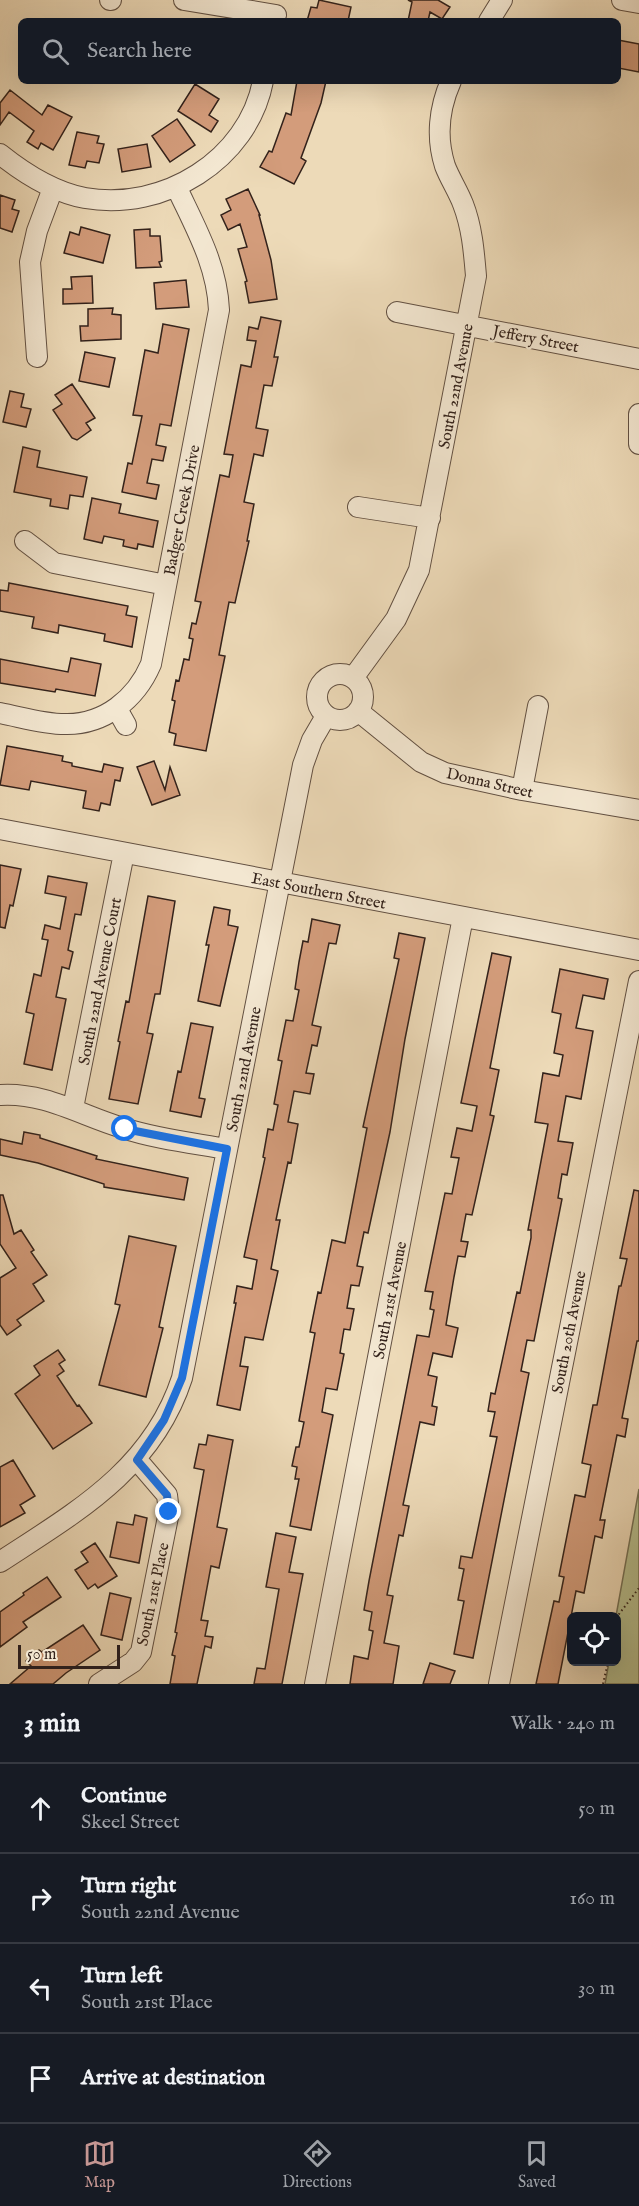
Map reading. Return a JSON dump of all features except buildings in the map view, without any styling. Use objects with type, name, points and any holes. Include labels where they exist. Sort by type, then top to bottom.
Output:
[{"type":"street","points":[[184,0],[277,12]]},
{"type":"street","points":[[491,18],[502,0]]},
{"type":"street","points":[[622,0],[639,3]]},
{"type":"street","points":[[0,154],[24,172],[53,188],[84,198],[121,200],[146,196],[176,186],[207,168],[231,147],[252,115],[262,84]]},
{"type":"street","name":"South 22nd Avenue","points":[[353,678],[396,619],[408,598],[419,570],[476,276],[474,250],[463,204],[445,166],[440,140],[440,114],[450,84]]},
{"type":"street","name":"Badger Creek Drive","points":[[0,713],[68,724],[121,717],[151,664],[219,310],[216,280],[211,262],[176,186]]},
{"type":"street","points":[[37,357],[30,262],[37,231],[53,188]]},
{"type":"street","name":"Jeffery Street","points":[[397,312],[639,359]]},
{"type":"street","points":[[639,414],[639,444]]},
{"type":"street","points":[[358,507],[430,518]]},
{"type":"street","points":[[25,541],[54,563],[166,585]]},
{"type":"street","points":[[341,674],[353,678],[360,685],[362,692],[363,699],[358,711],[352,718],[345,720],[337,721],[326,716],[318,707],[316,699],[320,684],[333,675],[341,674]]},
{"type":"street","points":[[522,790],[538,706]]},
{"type":"street","name":"Donna Street","points":[[358,711],[421,762],[445,773],[522,790],[639,810]]},
{"type":"street","name":"South 22nd Avenue","points":[[0,1562],[94,1498],[137,1460],[164,1420],[182,1378],[278,882],[303,765],[312,740],[326,716]]},
{"type":"street","name":"East Southern Street","points":[[0,829],[639,950]]},
{"type":"street","name":"South 22nd Avenue Court","points":[[73,1108],[124,853]]},
{"type":"street","name":"South 21st Avenue","points":[[315,1684],[463,917]]},
{"type":"street","name":"South 20th Avenue","points":[[499,1684],[639,981]]},
{"type":"street","points":[[0,1095],[28,1096],[73,1108],[125,1129],[227,1149]]},
{"type":"street","name":"South 21st Place","points":[[99,1684],[133,1662],[141,1652],[169,1512],[167,1495],[137,1460]]},
{"type":"path","points":[[621,1612],[639,1588]]},
{"type":"path","points":[[603,1684],[607,1666]]},
{"type":"green space","points":[[639,1489],[639,1684],[605,1684],[608,1666],[621,1666],[621,1612],[617,1612]]},
{"type":"route","points":[[125,1129],[227,1149],[182,1378],[164,1420],[137,1460],[167,1495],[169,1512]]}]
